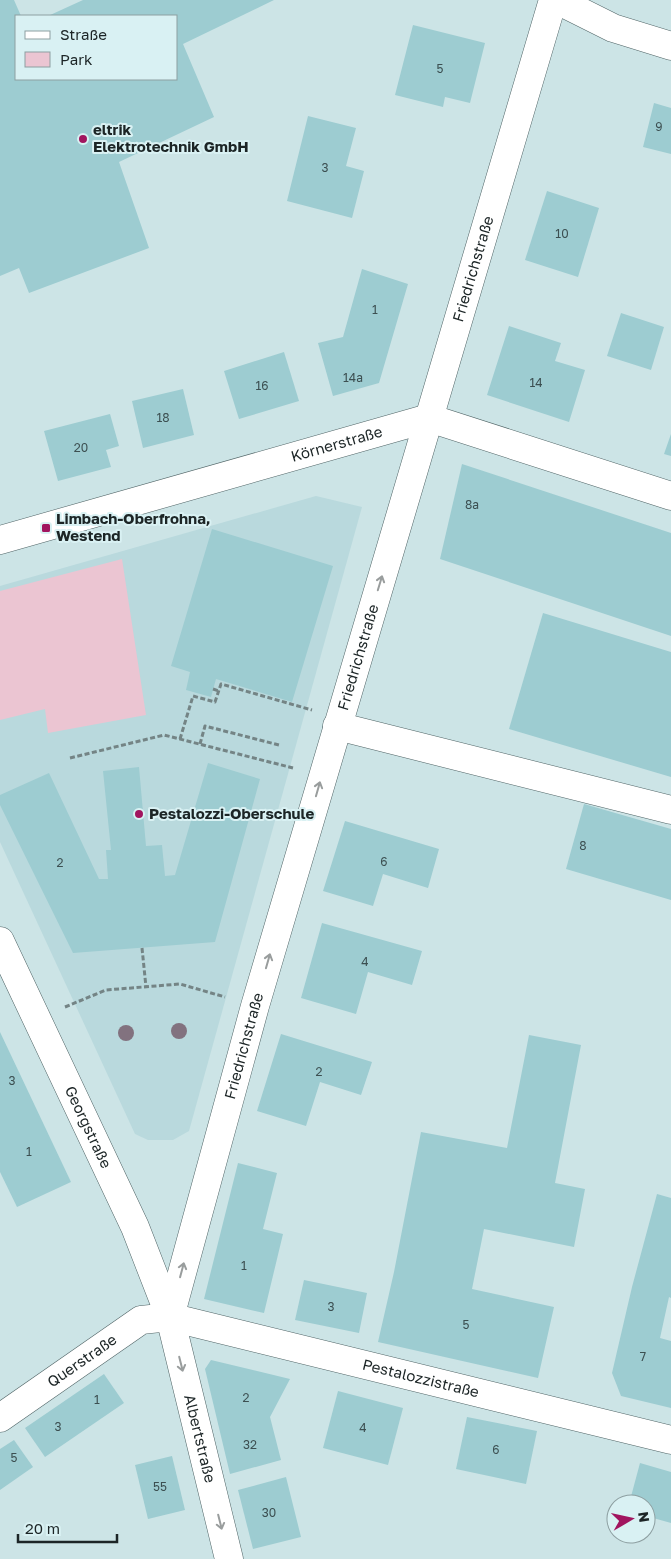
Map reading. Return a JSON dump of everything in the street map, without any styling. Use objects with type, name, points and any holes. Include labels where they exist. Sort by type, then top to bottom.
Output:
[{"type":"street","name":"Friedrichstraße","points":[[170,1317],[255,1006],[553,0]]},
{"type":"street","points":[[557,0],[613,28],[671,46]]},
{"type":"street","points":[[429,418],[671,496]]},
{"type":"street","name":"Körnerstraße","points":[[0,540],[429,418]]},
{"type":"street","points":[[338,722],[671,810]]},
{"type":"street","name":"Georgstraße","points":[[0,941],[135,1228],[170,1317]]},
{"type":"street","name":"Querstraße","points":[[0,1418],[141,1320],[170,1317]]},
{"type":"street","name":"Pestalozzistraße","points":[[170,1317],[671,1440]]},
{"type":"street","name":"Albertstraße","points":[[170,1317],[229,1559]]},
{"type":"path","points":[[180,739],[193,696],[216,702],[221,684],[338,722]]},
{"type":"path","points":[[213,689],[219,691]]},
{"type":"path","points":[[200,744],[205,726],[278,745]]},
{"type":"path","points":[[70,758],[164,735],[322,776]]},
{"type":"path","points":[[142,948],[146,987]]},
{"type":"path","points":[[36,1019],[106,990],[180,984],[255,1006]]},
{"type":"shaded area","name":"Pestalozzi-Oberschule","points":[[316,496],[362,507],[189,1131],[173,1140],[148,1140],[135,1134],[0,842],[0,586]]},
{"type":"green space","points":[[122,559],[146,715],[48,733],[45,709],[0,720],[0,591]]},
{"type":"building","name":"eltrik Elektrotechnik GmbH","points":[[0,0],[14,0],[21,15],[15,15],[15,80],[178,80],[178,15],[50,15],[83,0],[274,0],[183,44],[214,117],[119,162],[149,248],[29,293],[19,268],[0,276]]},
{"type":"building","points":[[413,25],[485,43],[470,103],[445,97],[443,107],[395,95]]},
{"type":"building","points":[[654,103],[671,108],[671,154],[643,147]]},
{"type":"building","points":[[308,116],[356,128],[346,166],[364,171],[352,218],[287,201]]},
{"type":"building","points":[[547,191],[599,208],[578,277],[525,260]]},
{"type":"building","points":[[362,269],[408,284],[379,383],[333,396],[318,343],[343,337]]},
{"type":"building","points":[[621,313],[664,327],[651,370],[607,356]]},
{"type":"building","points":[[509,326],[561,343],[555,361],[585,370],[569,422],[487,395]]},
{"type":"building","points":[[284,352],[299,401],[239,419],[224,371]]},
{"type":"building","points":[[183,389],[194,435],[143,448],[132,401]]},
{"type":"building","points":[[110,414],[119,446],[106,450],[111,467],[58,481],[44,431]]},
{"type":"building","points":[[671,434],[671,456],[664,454]]},
{"type":"building","points":[[462,464],[671,533],[671,636],[440,559]]},
{"type":"building","points":[[212,529],[333,566],[292,702],[216,679],[211,697],[186,690],[190,672],[171,666]]},
{"type":"building","points":[[543,613],[671,652],[671,777],[509,729]]},
{"type":"building","points":[[208,763],[260,779],[215,942],[73,953],[0,805],[0,795],[49,773],[99,879],[108,879],[106,850],[111,850],[103,771],[139,767],[146,846],[162,845],[165,876],[175,875]]},
{"type":"building","points":[[584,804],[671,829],[671,900],[566,869]]},
{"type":"building","points":[[345,821],[439,849],[428,888],[383,874],[373,906],[323,891]]},
{"type":"building","points":[[322,923],[422,951],[412,985],[368,972],[356,1014],[301,998]]},
{"type":"building","points":[[0,1032],[71,1182],[17,1207],[0,1172]]},
{"type":"building","points":[[281,1034],[372,1062],[361,1095],[320,1082],[306,1126],[257,1111]]},
{"type":"building","points":[[529,1035],[581,1045],[555,1183],[585,1189],[574,1247],[484,1229],[472,1289],[554,1307],[538,1378],[378,1342],[394,1272],[421,1132],[507,1148]]},
{"type":"building","points":[[238,1163],[277,1173],[263,1229],[283,1234],[264,1313],[204,1299]]},
{"type":"building","points":[[657,1194],[671,1198],[671,1298],[669,1297],[660,1338],[671,1341],[671,1408],[621,1396],[612,1373],[632,1287]]},
{"type":"building","points":[[304,1280],[367,1293],[359,1333],[295,1320]]},
{"type":"building","points":[[211,1360],[290,1379],[270,1417],[281,1460],[230,1474],[205,1369]]},
{"type":"building","points":[[104,1374],[124,1403],[45,1457],[25,1428]]},
{"type":"building","points":[[338,1391],[403,1408],[388,1465],[323,1448]]},
{"type":"building","points":[[467,1417],[537,1431],[526,1484],[456,1469]]},
{"type":"building","points":[[14,1440],[33,1467],[0,1490],[0,1449]]},
{"type":"building","points":[[172,1456],[185,1510],[148,1519],[135,1465]]},
{"type":"building","points":[[640,1463],[671,1472],[671,1523],[656,1519],[656,1494],[632,1494]]},
{"type":"building","points":[[286,1477],[301,1537],[253,1549],[238,1490]]},
{"type":"place","name":"eltrik Elektrotechnik GmbH","points":[[83,139]]},
{"type":"place","name":"Limbach-Oberfrohna, Westend","points":[[46,528]]},
{"type":"place","name":"Pestalozzi-Oberschule","points":[[139,814]]}]
